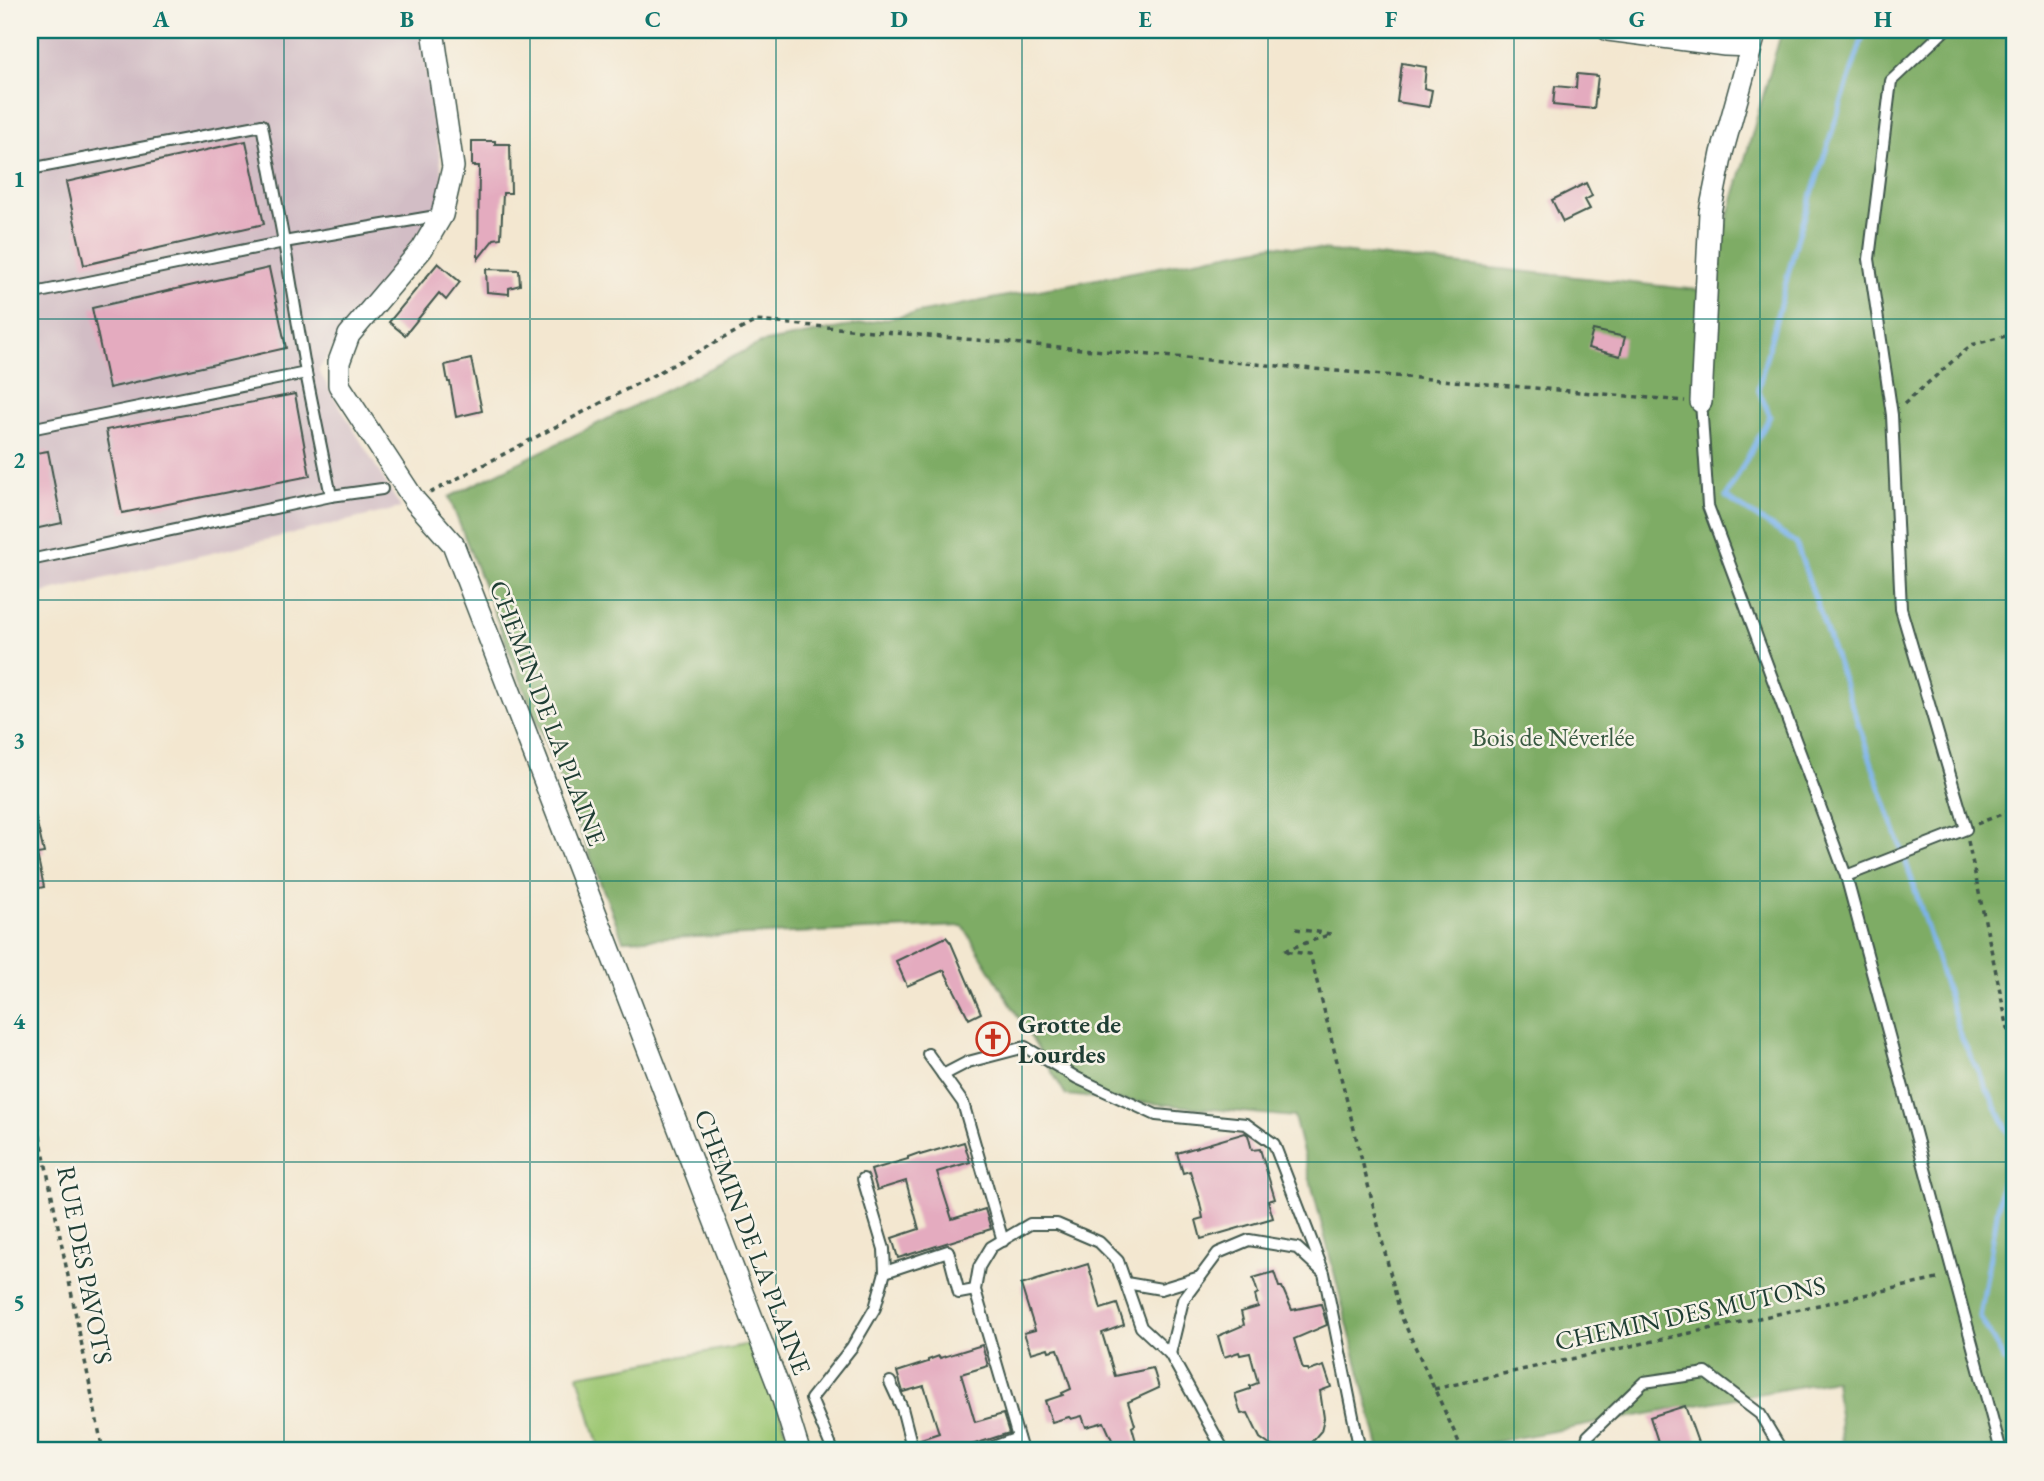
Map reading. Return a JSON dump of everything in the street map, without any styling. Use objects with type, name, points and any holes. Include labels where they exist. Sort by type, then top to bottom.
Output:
[{"type":"street","name":"CHEMIN DE LA PLAINE","points":[[433,30],[453,167],[442,215],[422,249],[349,335],[339,362],[339,385],[415,501],[453,544],[781,1393],[799,1451]]},
{"type":"street","points":[[1608,30],[1715,44],[1754,38],[1722,153],[1710,212],[1701,402]]},
{"type":"lane","points":[[1846,876],[1966,829],[1901,609],[1892,415],[1869,259],[1891,81],[1945,30]]},
{"type":"lane","points":[[30,169],[262,125],[331,496]]},
{"type":"lane","points":[[30,295],[285,242],[442,215]]},
{"type":"lane","points":[[30,429],[306,373]]},
{"type":"lane","points":[[1701,402],[1708,506],[1846,876],[2001,1451]]},
{"type":"lane","points":[[30,560],[331,496],[382,489]]},
{"type":"lane","points":[[943,1074],[968,1062],[1025,1047],[1077,1078],[1156,1115],[1246,1124],[1274,1144],[1324,1273],[1360,1451]]},
{"type":"lane","points":[[928,1054],[962,1103],[1003,1241]]},
{"type":"lane","points":[[833,1451],[811,1399],[852,1348],[875,1308],[885,1272],[884,1250],[863,1179]]},
{"type":"lane","points":[[1021,1451],[975,1290],[979,1267],[991,1247],[1030,1224],[1057,1224],[1099,1242],[1118,1262],[1141,1327],[1170,1354],[1220,1450]]},
{"type":"lane","points":[[1170,1354],[1183,1300],[1218,1253],[1249,1240],[1297,1248],[1324,1273]]},
{"type":"lane","points":[[885,1272],[948,1251],[960,1293],[975,1290]]},
{"type":"lane","points":[[1126,1283],[1161,1289],[1200,1277]]},
{"type":"lane","points":[[1584,1451],[1588,1436],[1644,1382],[1706,1373],[1760,1414],[1782,1451]]},
{"type":"lane","points":[[890,1382],[904,1415],[913,1451]]},
{"type":"lane","points":[[982,1451],[1018,1438]]},
{"type":"path","points":[[415,501],[756,321],[1701,402]]},
{"type":"path","points":[[1892,415],[1970,345],[2014,334]]},
{"type":"path","points":[[2014,809],[1966,829],[2014,1057]]},
{"type":"path","points":[[1296,929],[1331,934],[1283,951],[1310,954],[1401,1316],[1462,1451]]},
{"type":"path","name":"RUE DES PAVOTS","points":[[30,1086],[103,1451]]},
{"type":"path","name":"CHEMIN DES MUTONS","points":[[1434,1389],[1953,1275]]},
{"type":"shaded area","points":[[30,30],[420,30],[446,196],[318,370],[401,508],[30,596]]},
{"type":"green space","name":"Bois de Néverlée","points":[[1782,30],[2014,30],[2014,1451],[1843,1451],[1835,1380],[1445,1451],[1380,1451],[1294,1117],[1066,1095],[963,926],[623,940],[449,497],[761,343],[1274,245],[1707,291]]},
{"type":"green space","points":[[757,1343],[790,1443],[760,1451],[600,1451],[578,1375]]},
{"type":"building","points":[[1402,63],[1426,67],[1424,88],[1432,90],[1429,107],[1397,102]]},
{"type":"building","points":[[1577,74],[1598,76],[1594,109],[1553,105],[1555,86],[1576,88]]},
{"type":"building","points":[[246,141],[264,224],[84,265],[66,182]]},
{"type":"building","points":[[472,141],[510,144],[511,193],[503,193],[501,238],[494,239],[478,259],[479,166],[472,166]]},
{"type":"building","points":[[1586,183],[1592,196],[1585,200],[1590,209],[1563,222],[1552,200]]},
{"type":"building","points":[[438,263],[460,282],[446,300],[439,293],[405,335],[389,322]]},
{"type":"building","points":[[269,268],[286,348],[109,388],[92,308]]},
{"type":"building","points":[[486,269],[519,270],[520,285],[509,288],[509,294],[487,292]]},
{"type":"building","points":[[1593,330],[1625,337],[1620,356],[1588,348]]},
{"type":"building","points":[[471,359],[482,411],[456,417],[445,365]]},
{"type":"building","points":[[295,394],[310,476],[122,513],[106,430]]},
{"type":"building","points":[[48,451],[62,523],[30,530],[30,454]]},
{"type":"building","points":[[30,815],[35,815],[44,853],[37,854],[44,887],[30,890]]},
{"type":"building","points":[[946,937],[981,1013],[969,1019],[944,970],[907,986],[896,961]]},
{"type":"building","points":[[1245,1133],[1252,1150],[1260,1149],[1275,1199],[1268,1201],[1273,1218],[1201,1239],[1196,1220],[1203,1218],[1200,1203],[1190,1171],[1183,1173],[1177,1153]]},
{"type":"building","points":[[964,1142],[970,1162],[937,1172],[952,1219],[985,1209],[991,1229],[898,1258],[892,1238],[919,1229],[906,1181],[877,1190],[871,1170],[919,1153],[920,1155]]},
{"type":"building","points":[[1088,1264],[1101,1309],[1117,1304],[1124,1325],[1102,1333],[1115,1376],[1153,1368],[1159,1388],[1128,1402],[1135,1425],[1132,1427],[1137,1445],[1117,1451],[1104,1422],[1086,1427],[1082,1416],[1052,1422],[1045,1401],[1071,1389],[1058,1349],[1049,1351],[1048,1348],[1031,1353],[1024,1333],[1035,1330],[1021,1285]]},
{"type":"building","points":[[1274,1272],[1292,1310],[1321,1304],[1327,1325],[1294,1339],[1303,1369],[1309,1371],[1324,1366],[1331,1387],[1320,1391],[1324,1418],[1321,1431],[1308,1446],[1293,1451],[1279,1450],[1271,1446],[1260,1438],[1248,1413],[1241,1414],[1235,1394],[1258,1383],[1250,1353],[1240,1355],[1239,1352],[1224,1357],[1218,1336],[1244,1325],[1241,1312],[1258,1307],[1255,1295],[1258,1293],[1253,1278]]},
{"type":"building","points":[[982,1345],[988,1366],[961,1374],[975,1422],[1003,1414],[1009,1433],[953,1451],[921,1451],[918,1440],[939,1433],[924,1386],[903,1392],[897,1372],[939,1356],[940,1358]]},
{"type":"building","points":[[1685,1406],[1701,1451],[1661,1451],[1650,1417]]},
{"type":"waterway","points":[[1865,30],[1797,240],[1758,389],[1770,416],[1726,497],[1796,543],[1912,880],[1962,1039],[2010,1135],[1980,1317],[2005,1361],[2014,1367]]},
{"type":"place","name":"Grotte de Lourdes","points":[[993,1039]]}]
